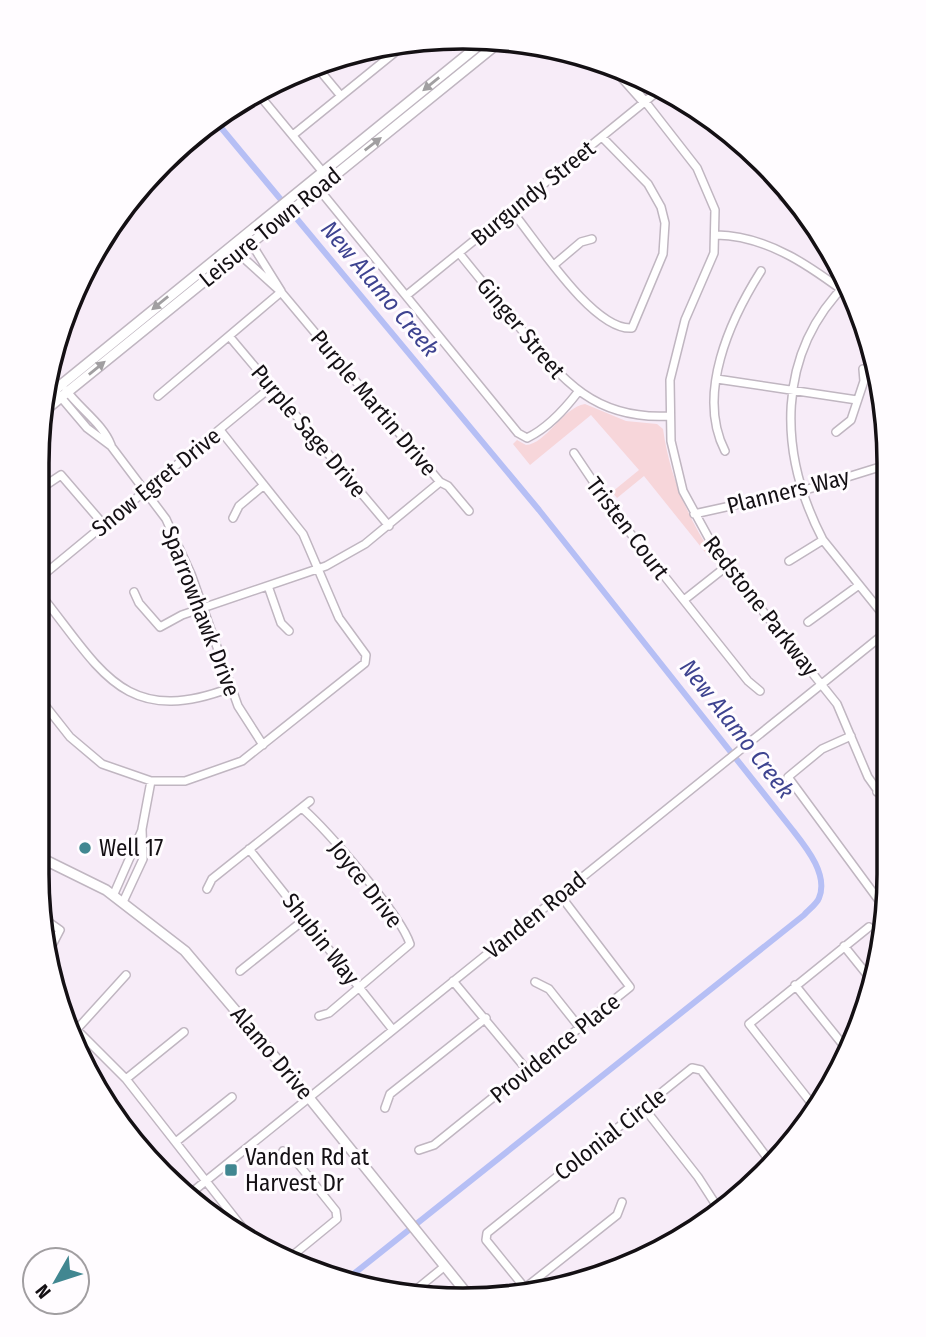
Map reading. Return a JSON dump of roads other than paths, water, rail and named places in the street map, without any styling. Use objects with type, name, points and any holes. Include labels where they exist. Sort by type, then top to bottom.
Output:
[{"type":"main road","name":"Leisure Town Road","points":[[55,399],[269,213],[474,49]]},
{"type":"main road","name":"Leisure Town Road","points":[[55,393],[251,243],[490,50]]},
{"type":"main road","name":"Alamo Drive","points":[[49,862],[113,895],[185,951],[310,1098],[463,1288]]},
{"type":"street","points":[[293,135],[386,56]]},
{"type":"street","points":[[323,74],[341,96]]},
{"type":"street","name":"Redstone Parkway","points":[[624,82],[644,102]]},
{"type":"street","name":"Redstone Parkway","points":[[633,86],[697,168],[707,186],[715,210],[717,235],[712,262],[678,341],[670,380],[669,416],[676,466],[694,514],[727,566],[837,705],[867,777],[877,792]]},
{"type":"street","name":"Burgundy Street","points":[[407,295],[653,95]]},
{"type":"street","points":[[264,100],[321,171]]},
{"type":"street","points":[[512,210],[605,320],[622,329],[632,328],[663,254],[665,223],[661,207],[648,184],[602,137]]},
{"type":"street","points":[[318,188],[518,433],[527,438],[555,418],[578,392]]},
{"type":"street","points":[[717,235],[742,237],[772,246],[837,286]]},
{"type":"street","points":[[555,264],[581,242],[592,239]]},
{"type":"street","name":"Purple Martin Drive","points":[[251,243],[281,292]]},
{"type":"street","name":"Purple Martin Drive","points":[[238,253],[281,292],[440,482],[448,486],[469,511]]},
{"type":"street","name":"Ginger Street","points":[[459,253],[550,365],[578,392],[624,413],[669,416]]},
{"type":"street","points":[[725,451],[718,436],[717,379],[730,331],[761,271]]},
{"type":"street","points":[[158,396],[281,292]]},
{"type":"street","points":[[839,292],[810,329],[800,353],[792,389],[793,437],[804,491],[823,540],[877,607]]},
{"type":"street","name":"Purple Sage Drive","points":[[229,336],[389,526]]},
{"type":"street","points":[[836,432],[851,420],[864,381],[863,369]]},
{"type":"street","points":[[717,379],[857,400]]},
{"type":"street","name":"Snow Egret Drive","points":[[49,570],[271,387]]},
{"type":"street","name":"Sparrowhawk Drive","points":[[61,391],[87,428],[111,446],[146,490],[176,540],[230,688],[247,723],[263,745]]},
{"type":"street","points":[[49,710],[85,752],[120,773],[151,781],[185,781],[202,778],[243,761],[367,660],[339,618],[303,534],[220,430]]},
{"type":"street","name":"Tristen Court","points":[[574,453],[615,514],[748,681],[760,691]]},
{"type":"street","name":"Planners Way","points":[[694,514],[804,491],[877,468]]},
{"type":"street","points":[[49,484],[61,475],[104,525]]},
{"type":"street","points":[[134,592],[139,603],[160,627],[202,608],[319,568],[365,544],[440,482]]},
{"type":"street","points":[[233,518],[239,506],[264,485]]},
{"type":"street","points":[[789,561],[823,540]]},
{"type":"street","points":[[684,600],[727,566]]},
{"type":"street","points":[[808,622],[859,585]]},
{"type":"street","points":[[268,586],[281,623],[289,631]]},
{"type":"street","points":[[49,606],[100,668],[137,696],[152,701],[181,703],[230,688]]},
{"type":"street","name":"Vanden Road","points":[[195,1189],[877,639]]},
{"type":"street","points":[[851,736],[822,748],[788,778],[876,897]]},
{"type":"street","points":[[122,902],[143,859],[142,829],[151,781]]},
{"type":"street","points":[[207,889],[212,879],[310,801]]},
{"type":"street","name":"Joyce Drive","points":[[302,808],[330,836],[388,910],[410,944],[359,988]]},
{"type":"street","points":[[113,895],[142,829]]},
{"type":"street","name":"Shubin Way","points":[[249,849],[393,1030]]},
{"type":"street","name":"Providence Place","points":[[419,1150],[435,1145],[630,987],[560,895]]},
{"type":"street","points":[[240,971],[305,919]]},
{"type":"street","points":[[53,925],[60,930],[55,940]]},
{"type":"street","points":[[809,1101],[749,1024],[869,927]]},
{"type":"street","points":[[844,946],[865,972]]},
{"type":"street","points":[[79,1027],[126,975]]},
{"type":"street","points":[[453,981],[527,1070]]},
{"type":"street","points":[[535,982],[549,989],[580,1028]]},
{"type":"street","points":[[795,985],[841,1042]]},
{"type":"street","points":[[319,1016],[329,1013],[359,988]]},
{"type":"street","points":[[385,1108],[390,1094],[486,1018]]},
{"type":"street","points":[[80,1031],[126,1079],[238,1221]]},
{"type":"street","points":[[126,1079],[184,1032]]},
{"type":"street","name":"Colonial Circle","points":[[522,1283],[486,1240],[487,1233],[692,1068],[697,1067],[766,1156]]},
{"type":"street","points":[[177,1141],[232,1097]]},
{"type":"street","points":[[644,1108],[714,1203]]},
{"type":"street","points":[[283,1151],[296,1161],[337,1212],[337,1219],[296,1252]]},
{"type":"street","points":[[538,1281],[617,1215],[622,1202]]},
{"type":"street","points":[[422,1285],[446,1266]]},
{"type":"waterway","name":"New Alamo Creek","points":[[221,128],[539,510],[797,835],[814,861],[821,879],[818,900],[804,915],[354,1273]]},
{"type":"place","name":"Well 17","points":[[85,848]]},
{"type":"place","name":"Vanden Rd at Harvest Dr","points":[[231,1170]]}]
